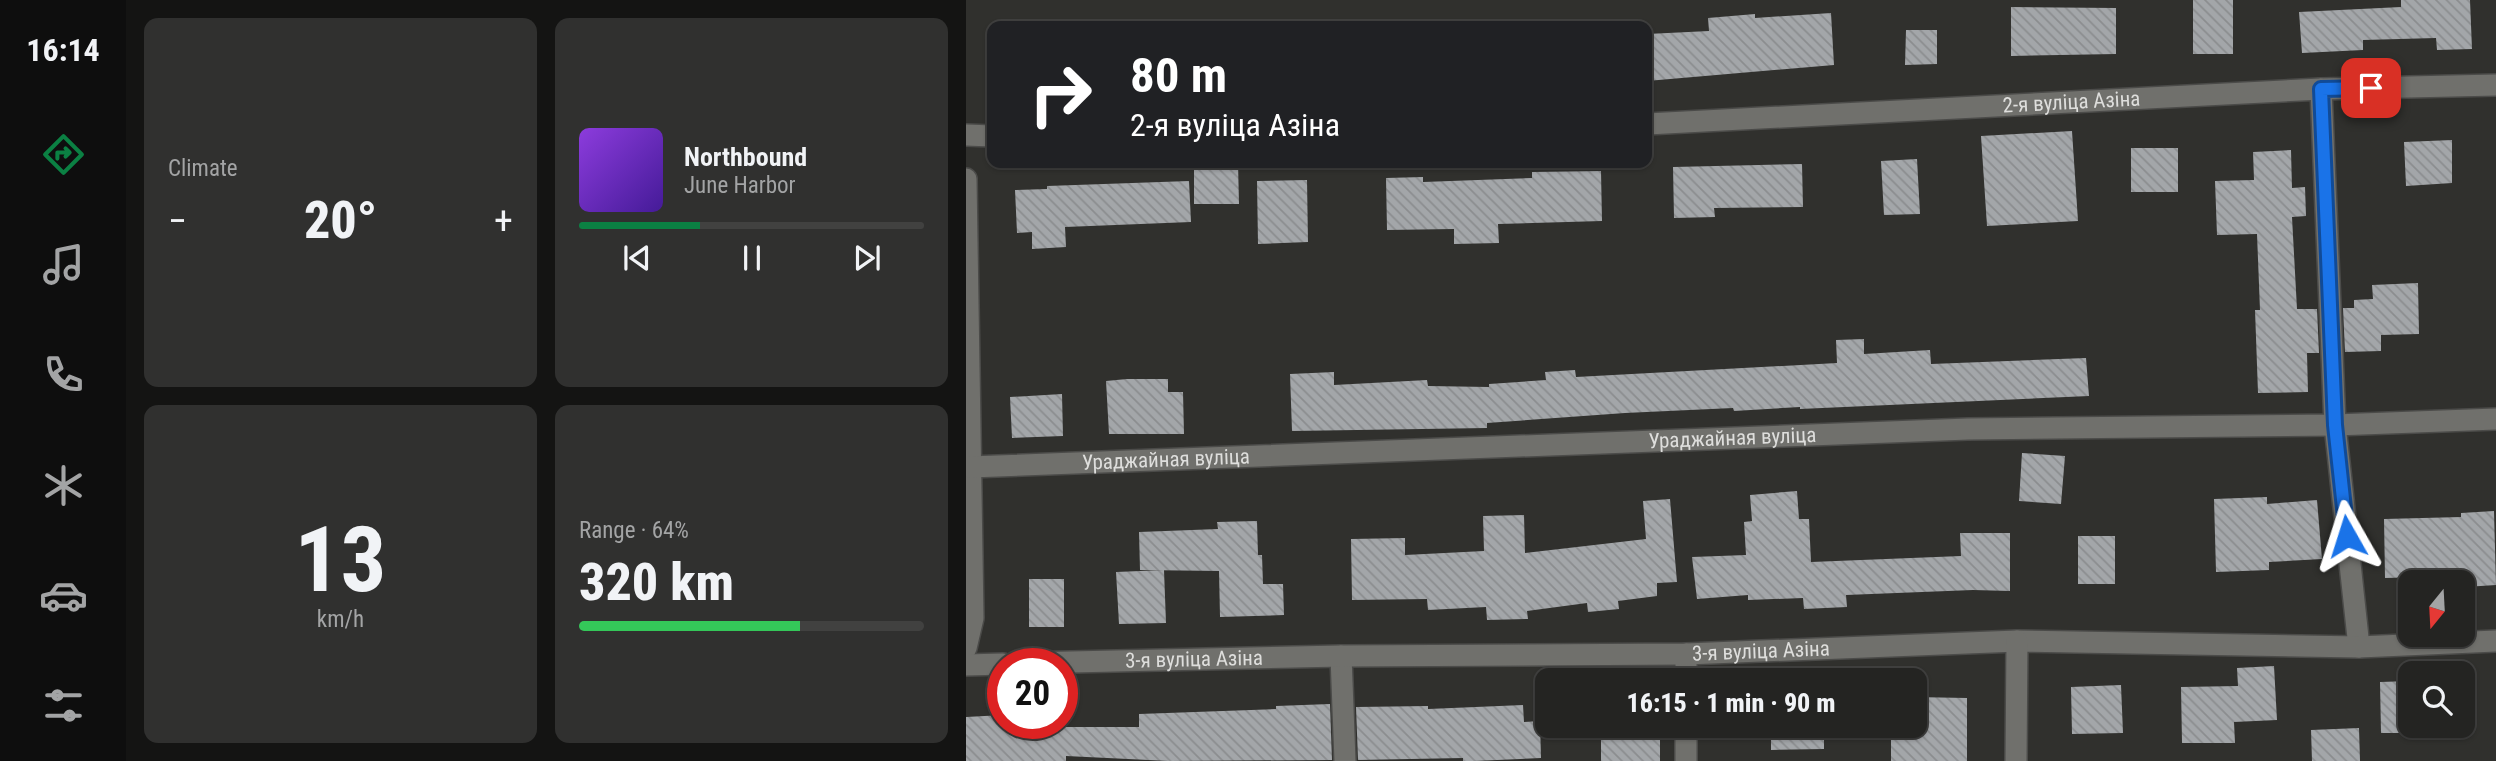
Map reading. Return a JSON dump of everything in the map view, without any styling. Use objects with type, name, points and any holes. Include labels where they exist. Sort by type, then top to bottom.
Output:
[{"type":"street","name":"2-я вуліца Азіна","points":[[1652,124],[2321,89],[2496,85]]},
{"type":"street","points":[[2321,89],[2335,425],[2359,647]]},
{"type":"street","points":[[966,135],[987,136]]},
{"type":"street","points":[[966,179],[973,618],[966,648]]},
{"type":"street","name":"Ураджайная вуліца","points":[[971,467],[1968,429],[2335,425],[2496,419]]},
{"type":"street","points":[[2016,761],[2017,641]]},
{"type":"street","name":"3-я вуліца Азіна","points":[[1078,662],[1341,656],[1686,654],[2017,641],[2359,647],[2496,641]]},
{"type":"street","points":[[1686,654],[1686,668]]},
{"type":"street","points":[[1341,656],[1345,761]]},
{"type":"street","points":[[966,665],[987,664]]},
{"type":"street","points":[[1686,738],[1686,761]]},
{"type":"building","points":[[2193,0],[2233,0],[2233,54],[2193,54]]},
{"type":"building","points":[[2401,0],[2470,0],[2472,49],[2437,50],[2436,38],[2363,40],[2363,50],[2302,53],[2299,12],[2401,7]]},
{"type":"building","points":[[2011,7],[2116,8],[2116,54],[2011,56]]},
{"type":"building","points":[[1831,13],[1834,65],[1652,81],[1652,34],[1709,31],[1708,18],[1755,14],[1755,18]]},
{"type":"building","points":[[1906,30],[1937,30],[1937,64],[1905,65]]},
{"type":"building","points":[[2072,131],[2078,221],[1987,226],[1981,136]]},
{"type":"building","points":[[2452,140],[2452,183],[2406,186],[2404,142]]},
{"type":"building","points":[[2131,148],[2178,148],[2178,192],[2131,192]]},
{"type":"building","points":[[2291,150],[2292,188],[2305,187],[2306,216],[2292,217],[2297,309],[2317,309],[2319,353],[2307,353],[2308,392],[2258,393],[2255,310],[2260,310],[2257,234],[2217,235],[2215,181],[2254,180],[2253,152]]},
{"type":"building","points":[[1917,159],[1920,214],[1884,215],[1881,161]]},
{"type":"building","points":[[1802,164],[1803,207],[1714,208],[1715,217],[1674,218],[1673,167]]},
{"type":"building","points":[[1194,168],[1238,168],[1239,204],[1194,204]]},
{"type":"building","points":[[1601,171],[1602,221],[1498,224],[1499,243],[1454,244],[1454,229],[1387,230],[1386,178],[1423,177],[1423,182],[1532,178],[1532,172]]},
{"type":"building","points":[[1307,180],[1308,242],[1258,244],[1257,181]]},
{"type":"building","points":[[1189,181],[1191,222],[1065,227],[1066,247],[1032,249],[1032,232],[1017,233],[1015,190],[1047,189],[1047,186]]},
{"type":"building","points":[[2418,283],[2419,334],[2381,335],[2381,351],[2345,352],[2343,308],[2354,308],[2354,300],[2373,299],[2372,285]]},
{"type":"building","points":[[1864,339],[1864,354],[1930,350],[1931,364],[2086,358],[2089,396],[1800,409],[1734,411],[1733,408],[1625,413],[1487,423],[1487,428],[1292,431],[1290,374],[1334,372],[1334,385],[1427,380],[1428,386],[1489,387],[1489,384],[1546,380],[1545,372],[1575,370],[1576,377],[1837,363],[1836,340]]},
{"type":"building","points":[[1168,379],[1168,392],[1183,392],[1184,434],[1109,434],[1106,381]]},
{"type":"building","points":[[1062,394],[1063,436],[1012,438],[1010,397]]},
{"type":"building","points":[[2022,453],[2065,456],[2061,504],[2019,501]]},
{"type":"building","points":[[1797,491],[1799,519],[1809,519],[1811,562],[1961,556],[1960,533],[2010,533],[2010,591],[1846,595],[1847,607],[1804,609],[1803,598],[1748,600],[1748,595],[1697,599],[1692,557],[1746,555],[1744,522],[1752,521],[1750,495]]},
{"type":"building","points":[[2267,497],[2267,504],[2317,500],[2322,559],[2269,562],[2269,570],[2216,572],[2214,499]]},
{"type":"building","points":[[1670,499],[1677,582],[1657,583],[1657,596],[1618,601],[1619,609],[1588,612],[1587,603],[1527,611],[1528,619],[1487,620],[1486,607],[1428,610],[1427,599],[1352,600],[1351,539],[1405,538],[1405,555],[1484,551],[1483,516],[1524,515],[1525,553],[1646,539],[1643,501]]},
{"type":"building","points":[[2494,511],[2496,585],[2475,586],[2475,570],[2398,570],[2398,578],[2385,578],[2384,519],[2461,517],[2461,513]]},
{"type":"building","points":[[1257,521],[1258,555],[1262,555],[1263,584],[1283,584],[1284,615],[1220,617],[1219,571],[1140,570],[1139,532],[1218,529],[1217,522]]},
{"type":"building","points":[[2078,536],[2115,536],[2115,584],[2078,584]]},
{"type":"building","points":[[1164,570],[1166,623],[1119,624],[1116,572]]},
{"type":"building","points":[[1029,579],[1064,579],[1064,627],[1029,627]]},
{"type":"building","points":[[2274,666],[2277,720],[2234,722],[2235,743],[2182,743],[2181,687],[2238,686],[2237,668]]},
{"type":"building","points":[[2398,681],[2398,733],[2381,733],[2380,682]]},
{"type":"building","points":[[2121,685],[2123,733],[2072,734],[2071,687]]},
{"type":"building","points":[[1927,697],[1967,698],[1967,761],[1891,761],[1891,738],[1927,738]]},
{"type":"building","points":[[1330,704],[1332,760],[1169,761],[1066,756],[1066,761],[966,761],[966,717],[987,716],[987,739],[1078,739],[1078,727],[1139,727],[1139,714],[1276,709],[1276,706]]},
{"type":"building","points":[[1523,705],[1524,722],[1535,721],[1535,738],[1540,738],[1541,758],[1474,761],[1463,761],[1463,758],[1358,760],[1356,707],[1428,706],[1428,709]]},
{"type":"building","points":[[2359,728],[2360,761],[2312,761],[2311,730]]},
{"type":"building","points":[[1601,738],[1660,738],[1660,761],[1601,761]]},
{"type":"building","points":[[1771,738],[1824,738],[1824,749],[1771,750]]},
{"type":"route","points":[[2347,536],[2335,425],[2321,89],[2371,88]]}]
